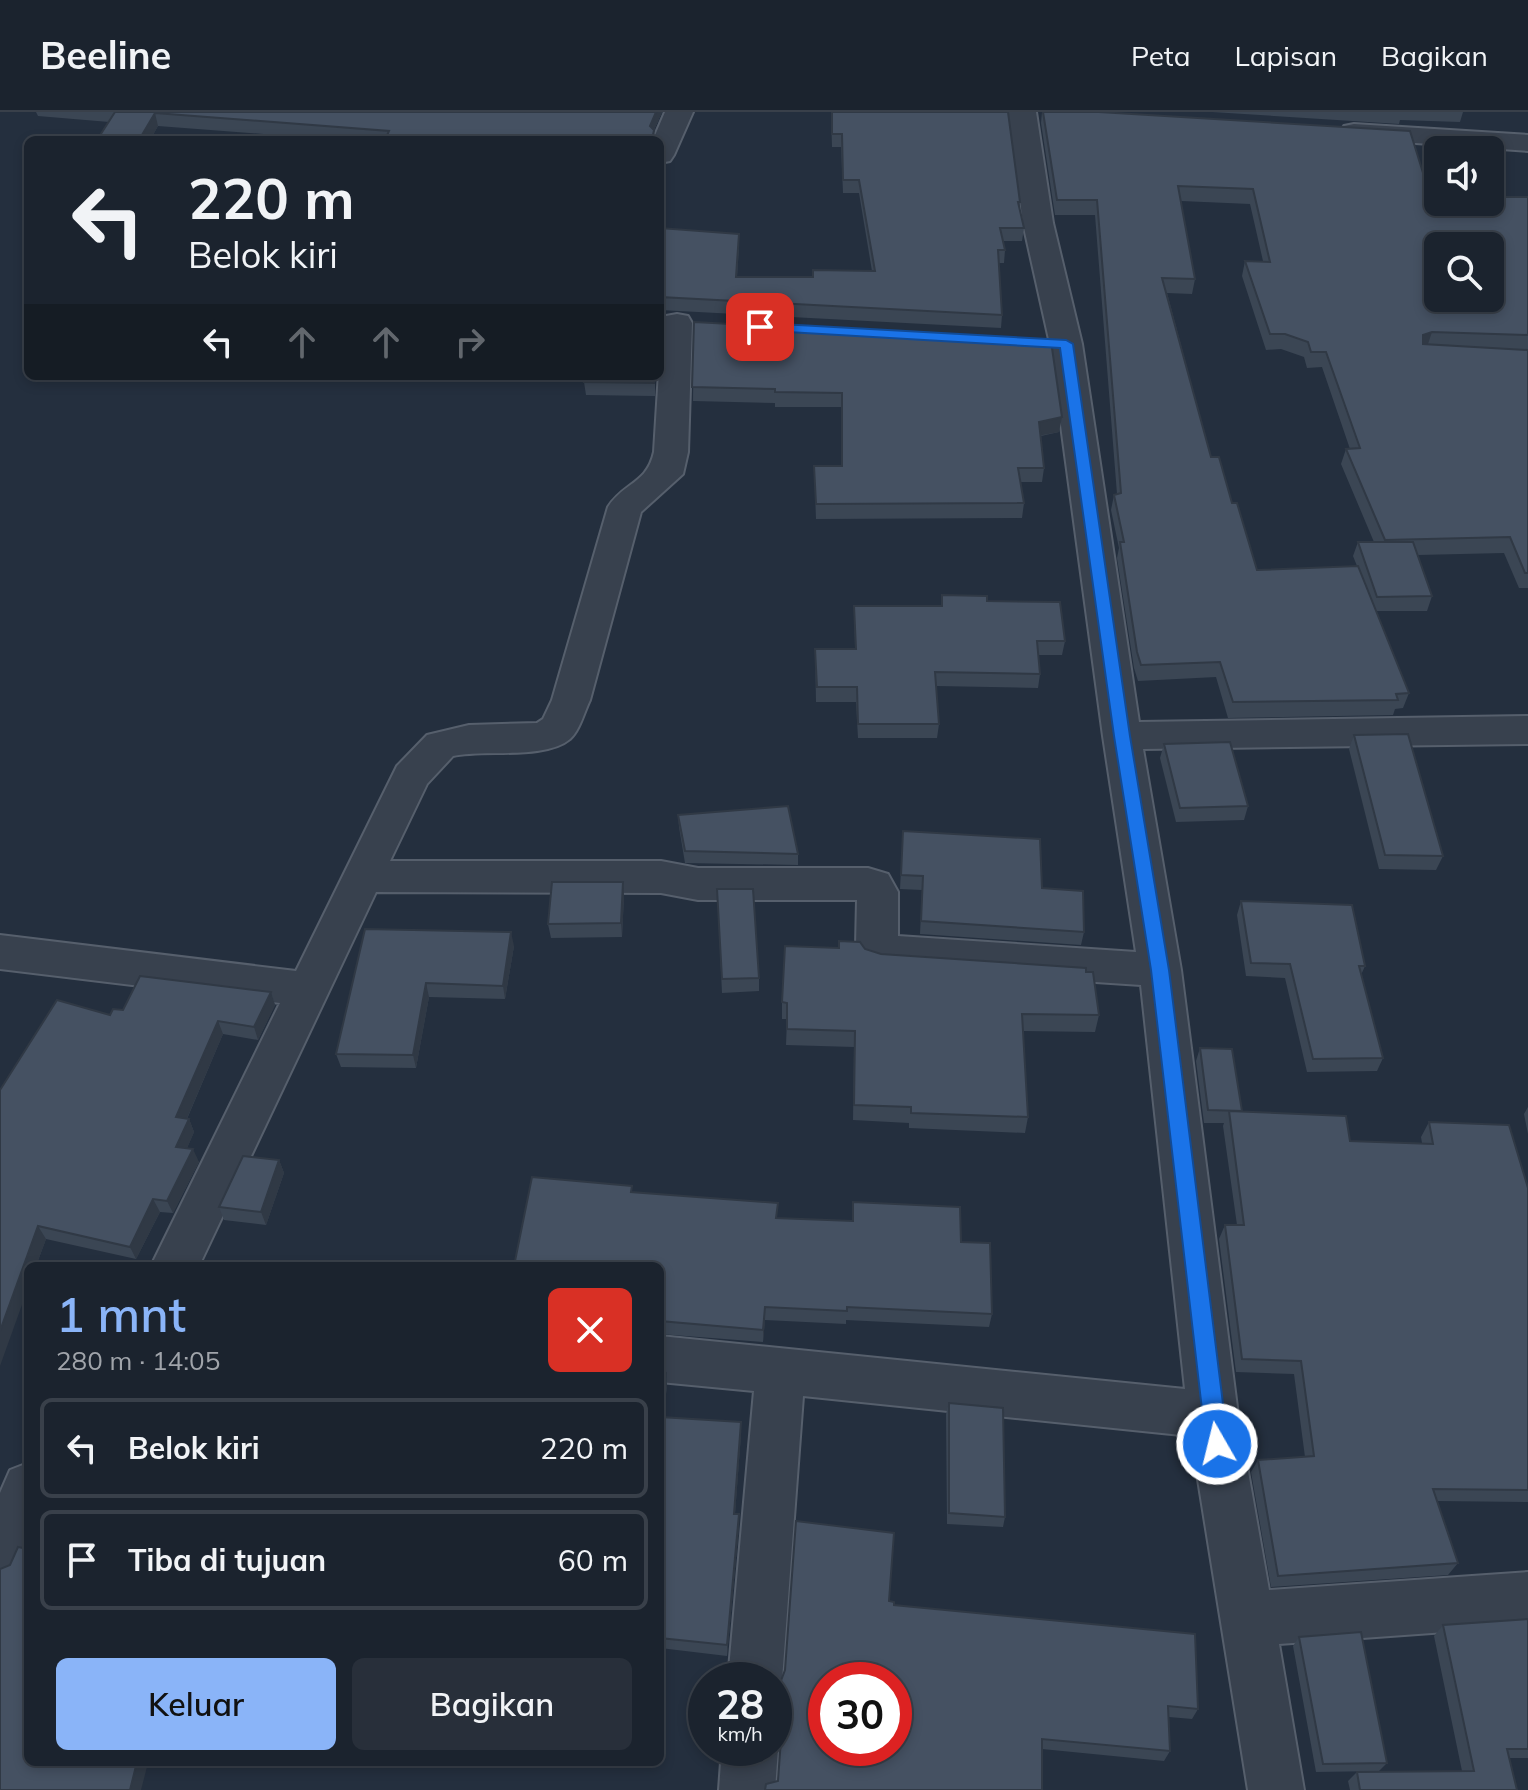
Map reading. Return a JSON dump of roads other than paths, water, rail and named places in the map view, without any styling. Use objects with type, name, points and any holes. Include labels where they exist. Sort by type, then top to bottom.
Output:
[{"type":"street","points":[[664,146],[679,112]]},
{"type":"street","points":[[1022,112],[1051,343],[1122,736],[1200,1415],[1245,1619],[1276,1790]]},
{"type":"street","points":[[1034,112],[1050,113]]},
{"type":"street","points":[[1334,131],[1527,146],[1511,112]]},
{"type":"street","points":[[177,1262],[411,776],[441,745],[469,739],[544,736],[565,714],[625,507],[666,474],[671,452],[682,323]]},
{"type":"street","points":[[1122,736],[1528,730]]},
{"type":"street","points":[[363,876],[661,877],[698,884],[868,884],[874,885],[878,892],[877,946],[880,951],[1148,969]]},
{"type":"street","points":[[0,952],[309,990]]},
{"type":"street","points":[[664,1359],[1200,1415]]},
{"type":"street","points":[[756,1662],[780,1372]]},
{"type":"street","points":[[0,1555],[17,1497]]},
{"type":"street","points":[[1245,1619],[1528,1599]]},
{"type":"street","points":[[747,1790],[749,1766]]}]
